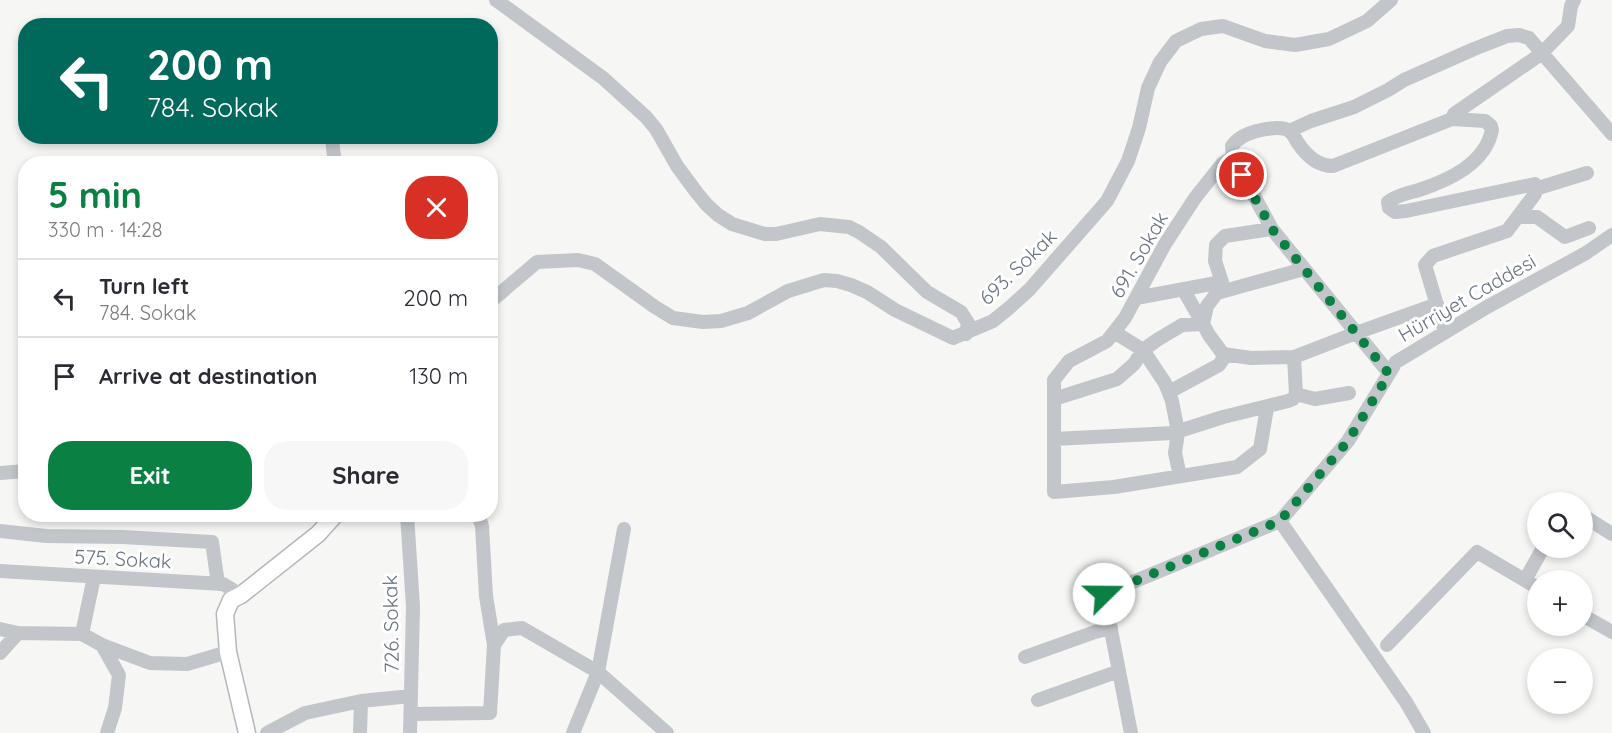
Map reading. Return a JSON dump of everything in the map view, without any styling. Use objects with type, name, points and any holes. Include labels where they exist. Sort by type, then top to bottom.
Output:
[{"type":"main road","points":[[247,733],[228,652],[225,614],[231,600],[241,595],[318,534],[329,522]]},
{"type":"street","points":[[496,0],[603,78],[646,117],[656,129],[677,166],[707,205],[718,215],[732,224],[765,234],[776,234],[820,224],[849,227],[881,248],[927,292],[961,312],[968,323],[966,334],[953,338],[895,310],[867,292],[851,285],[824,280],[788,291],[748,313],[721,321],[690,321],[673,318],[595,264],[578,260],[537,262],[498,296]]},
{"type":"street","name":"693. Sokak","points":[[966,334],[993,321],[1029,290],[1107,201],[1128,160],[1139,128],[1148,88],[1160,62],[1176,41],[1201,30],[1223,26],[1265,41],[1295,45],[1329,39],[1367,21],[1391,0]]},
{"type":"street","points":[[1452,119],[1454,114],[1541,54],[1568,26],[1574,0]]},
{"type":"street","points":[[1445,332],[1425,265],[1432,256],[1507,231],[1535,194],[1535,184],[1406,211],[1395,212],[1390,210],[1388,205],[1390,200],[1441,182],[1466,169],[1487,143],[1492,130],[1488,123],[1452,119],[1333,166],[1320,163],[1304,152],[1289,131],[1354,107],[1404,80],[1474,49],[1507,36],[1519,35],[1529,39],[1612,134]]},
{"type":"street","name":"691. Sokak","points":[[1054,399],[1054,380],[1069,361],[1107,341],[1125,318],[1165,244],[1195,198],[1222,164],[1233,157],[1232,146],[1239,138],[1270,128],[1289,131]]},
{"type":"street","points":[[1233,157],[1272,229],[1389,374]]},
{"type":"street","points":[[1535,189],[1587,173]]},
{"type":"street","points":[[1518,217],[1537,217],[1564,237],[1589,228]]},
{"type":"street","points":[[1203,324],[1207,306],[1219,287],[1215,261],[1216,245],[1225,236],[1272,229]]},
{"type":"street","name":"Hürriyet Caddesi","points":[[1111,628],[1104,594],[1280,521],[1348,441],[1396,362],[1487,307],[1586,253],[1612,235]]},
{"type":"street","points":[[1136,298],[1183,289],[1219,287],[1304,269]]},
{"type":"street","points":[[1169,392],[1219,365],[1225,356],[1209,335],[1183,289]]},
{"type":"street","points":[[1223,354],[1251,358],[1294,357],[1437,304]]},
{"type":"street","points":[[1203,324],[1182,325],[1143,350],[1134,364],[1118,379],[1054,399],[1054,492],[1114,487],[1238,467],[1260,449],[1267,408]]},
{"type":"street","points":[[1114,332],[1143,350],[1165,383],[1172,401],[1178,432],[1175,453],[1180,476]]},
{"type":"street","points":[[1054,439],[1178,432],[1223,417],[1267,408],[1293,399],[1296,394],[1294,357]]},
{"type":"street","points":[[1296,394],[1315,399],[1349,393]]},
{"type":"street","points":[[0,473],[18,472]]},
{"type":"street","points":[[1280,521],[1406,702],[1424,733]]},
{"type":"street","name":"726. Sokak","points":[[408,522],[413,607],[410,733]]},
{"type":"street","points":[[411,714],[490,713],[494,645],[486,596],[481,522]]},
{"type":"street","points":[[1593,522],[1612,534]]},
{"type":"street","points":[[573,733],[598,672],[624,529]]},
{"type":"street","points":[[0,531],[46,536],[122,537],[212,543],[218,584]]},
{"type":"street","points":[[1387,645],[1477,552],[1527,582]]},
{"type":"street","points":[[1524,580],[1537,558]]},
{"type":"street","name":"575. Sokak","points":[[0,571],[223,584],[241,595]]},
{"type":"street","points":[[81,634],[94,577]]},
{"type":"street","points":[[1593,622],[1612,633]]},
{"type":"street","points":[[494,645],[504,630],[522,628],[598,672],[667,733]]},
{"type":"street","points":[[1025,657],[1111,628],[1131,733]]},
{"type":"street","points":[[0,629],[18,633],[81,634],[102,645],[150,663],[187,664],[228,652]]},
{"type":"street","points":[[0,653],[18,633]]},
{"type":"street","points":[[102,645],[119,675],[115,708],[107,733]]},
{"type":"street","points":[[1038,700],[1119,671]]},
{"type":"street","points":[[267,733],[305,713],[361,700],[411,696]]},
{"type":"street","points":[[360,733],[361,700]]},
{"type":"route","points":[[1104,594],[1280,521],[1348,441],[1389,374],[1272,229],[1242,175]]}]
